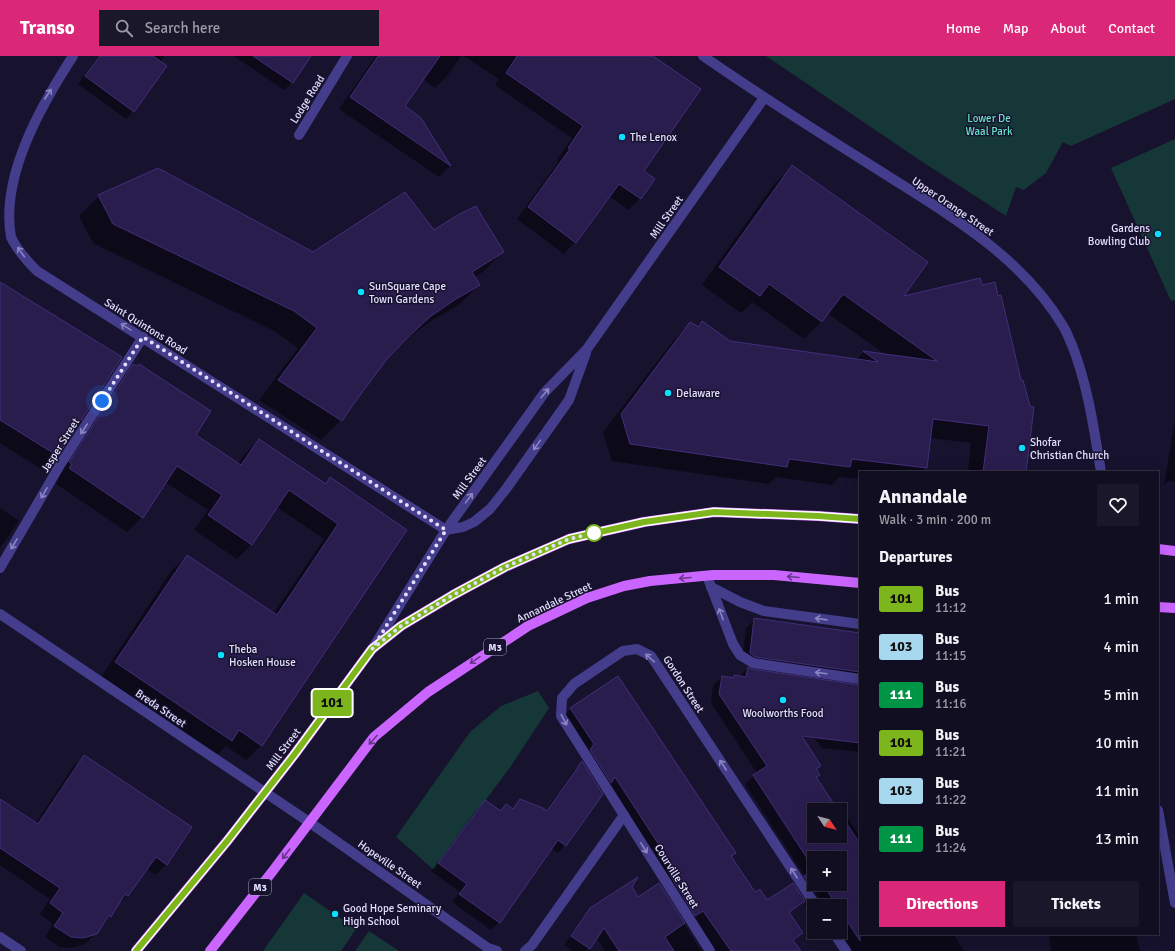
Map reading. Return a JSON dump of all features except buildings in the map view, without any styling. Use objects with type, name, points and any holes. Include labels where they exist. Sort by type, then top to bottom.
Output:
[{"type":"main road","points":[[372,649],[401,626],[453,595],[505,567],[569,539],[644,522],[714,512],[859,519]]},
{"type":"main road","points":[[1159,549],[1175,551]]},
{"type":"main road","name":"Annandale Street","points":[[309,822],[374,738],[428,692],[484,653],[528,626],[587,598],[624,586],[650,581],[707,576],[774,575],[859,583]]},
{"type":"main road","points":[[1159,607],[1175,608]]},
{"type":"main road","name":"Mill Street","points":[[136,951],[294,755],[372,649]]},
{"type":"main road","name":"M3","points":[[210,951],[309,822]]},
{"type":"street","name":"Saint Quintons Road","points":[[74,56],[31,121],[14,158],[5,192],[5,214],[11,237],[21,253],[37,271],[446,530]]},
{"type":"street","name":"Lodge Road","points":[[299,135],[347,56]]},
{"type":"street","name":"Upper Orange Street","points":[[703,56],[764,98],[956,219],[1010,261],[1044,298],[1064,326],[1078,360],[1090,404],[1101,471]]},
{"type":"street","name":"Mill Street","points":[[372,649],[446,530],[545,392],[587,349],[764,98]]},
{"type":"street","name":"Jasper Street","points":[[0,568],[60,465],[143,337]]},
{"type":"street","name":"Mill Street","points":[[446,530],[463,527],[474,522],[490,509],[506,490],[569,400],[587,349]]},
{"type":"street","points":[[707,576],[733,644],[740,655],[752,663],[859,679]]},
{"type":"street","points":[[711,587],[740,602],[764,611],[859,624]]},
{"type":"street","name":"Breda Street","points":[[0,614],[309,822]]},
{"type":"street","name":"Gordon Street","points":[[624,815],[561,716],[562,698],[574,684],[623,651],[637,649],[651,656],[811,899]]},
{"type":"street","points":[[525,951],[532,945],[624,815]]},
{"type":"street","name":"Courville Street","points":[[624,815],[710,951]]},
{"type":"street","points":[[1159,815],[1175,903]]},
{"type":"street","name":"Hopeville Street","points":[[309,822],[488,948],[497,951]]},
{"type":"street","points":[[0,937],[21,951]]},
{"type":"street","points":[[838,939],[846,951]]},
{"type":"green space","name":"Lower De Waal Park","points":[[766,56],[1175,56],[1175,99],[1071,146],[1063,142],[1046,173],[1024,190],[1016,187],[1006,216],[921,161]]},
{"type":"green space","name":"Gardens Bowling Club","points":[[1175,139],[1175,300],[1171,301],[1111,168]]},
{"type":"green space","points":[[538,691],[549,708],[511,766],[434,870],[396,837],[470,732],[501,706]]},
{"type":"green space","points":[[304,893],[356,929],[341,951],[263,951]]},
{"type":"green space","points":[[369,931],[399,951],[355,951]]},
{"type":"bus line","name":"101","points":[[136,951],[228,840],[294,755],[372,649],[401,626],[453,595],[505,567],[569,539],[644,522],[714,512],[859,519]]},
{"type":"place","name":"The Lenox","points":[[622,137]]},
{"type":"place","name":"Gardens Bowling Club","points":[[1158,234]]},
{"type":"place","name":"SunSquare Cape Town Gardens","points":[[361,292]]},
{"type":"place","name":"Delaware","points":[[668,393]]},
{"type":"place","name":"Shofar Christian Church","points":[[1022,448]]},
{"type":"place","name":"Theba Hosken House","points":[[221,655]]},
{"type":"place","name":"Woolworths Food","points":[[783,700]]},
{"type":"place","name":"Good Hope Seminary High School","points":[[335,914]]},
{"type":"route","points":[[102,401],[143,337],[446,530],[372,649],[401,626],[453,595],[505,567],[569,539],[594,533]]}]
